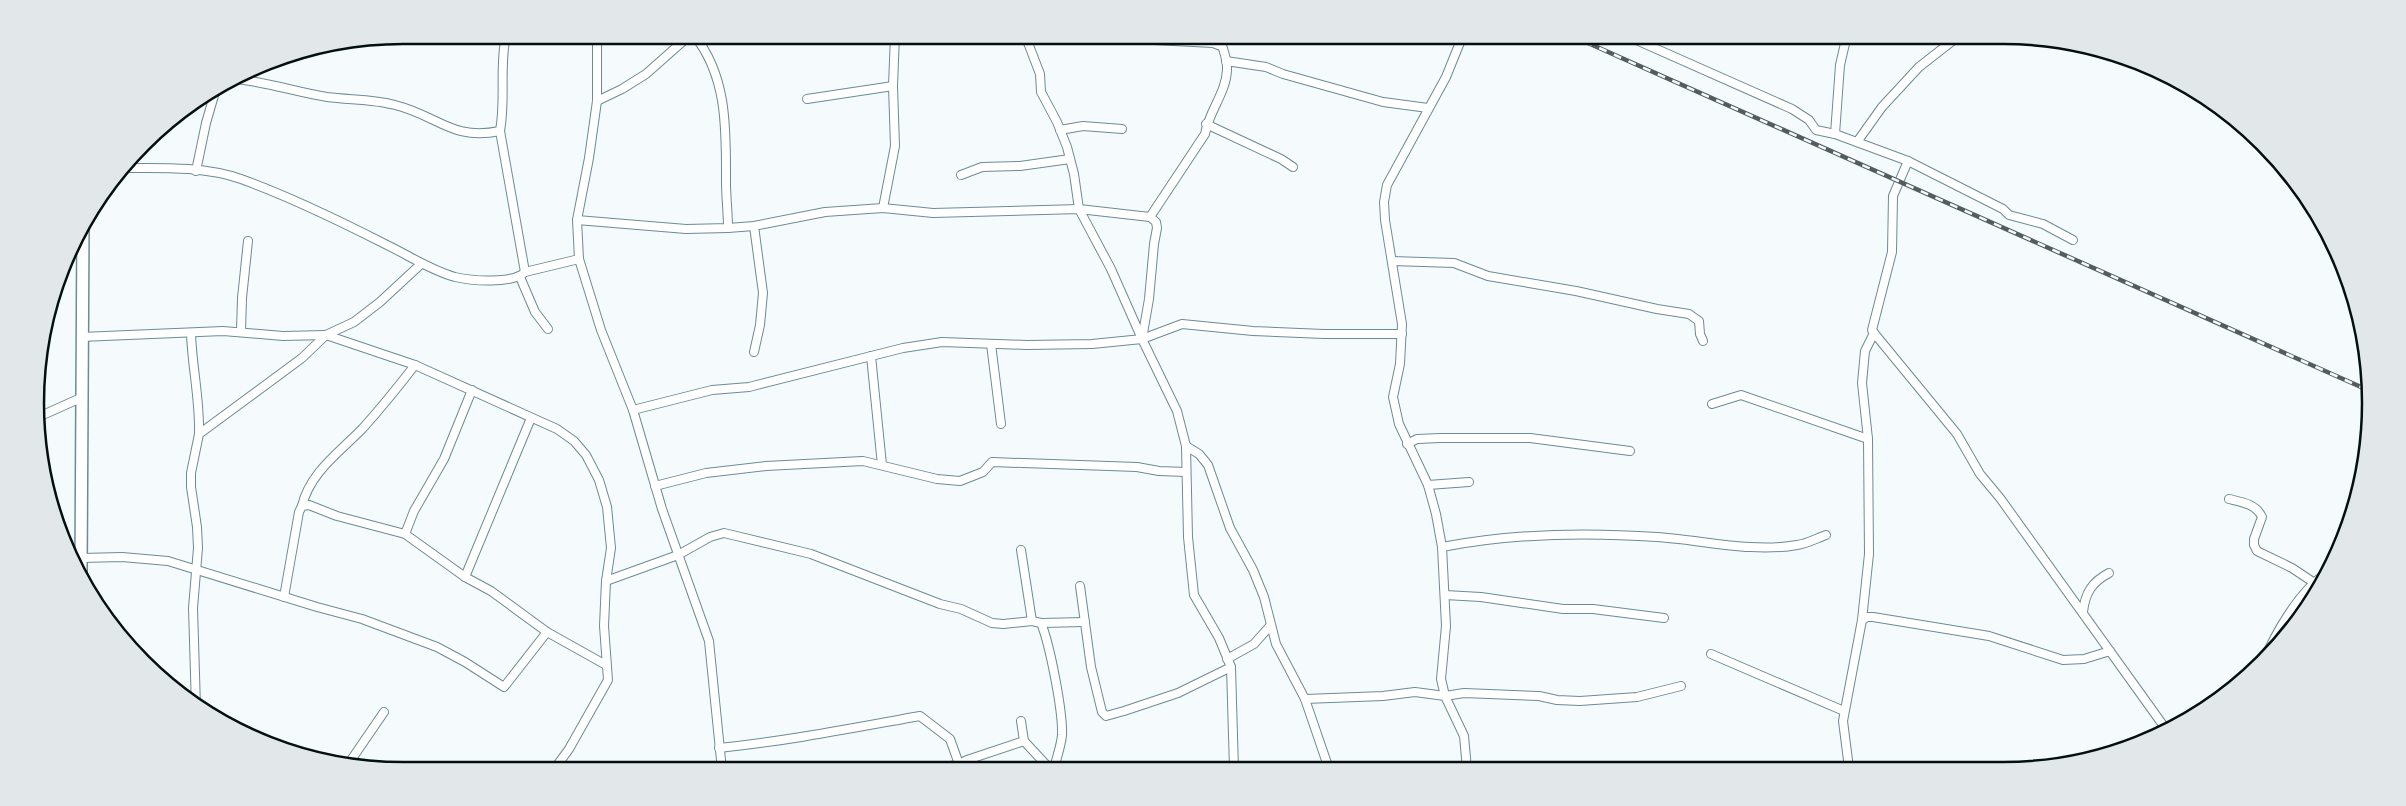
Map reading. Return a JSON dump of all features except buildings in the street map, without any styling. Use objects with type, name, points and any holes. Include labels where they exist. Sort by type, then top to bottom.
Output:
[{"type":"main road","points":[[81,562],[83,241]]},
{"type":"street","points":[[504,44],[504,112],[500,131],[522,274],[535,312],[548,329]]},
{"type":"street","points":[[597,44],[597,101],[589,158],[577,220],[579,259],[601,330],[633,410],[655,486],[709,641],[721,762]]},
{"type":"street","points":[[597,101],[622,89],[646,74],[681,44]]},
{"type":"street","points":[[701,44],[712,65],[724,105],[728,228]]},
{"type":"street","points":[[883,208],[895,146],[894,44]]},
{"type":"street","points":[[1028,44],[1040,74],[1041,92],[1060,130],[1070,159],[1079,208],[1111,269],[1177,411],[1186,446],[1188,537],[1194,595],[1219,638],[1231,667],[1234,762]]},
{"type":"street","points":[[1150,217],[1204,134],[1206,124],[1225,84],[1226,61],[1221,46],[1216,44]]},
{"type":"street","points":[[1459,44],[1446,77],[1387,185],[1385,211],[1402,324],[1400,364],[1393,397],[1399,424],[1428,485],[1442,548],[1446,626],[1440,679],[1445,696],[1464,736],[1466,762]]},
{"type":"street","points":[[1646,44],[1792,109],[1809,120],[1816,130],[1835,134],[1908,162],[2003,209],[2009,214],[2043,224],[2073,240]]},
{"type":"street","points":[[1835,134],[1840,65],[1845,44]]},
{"type":"street","points":[[1857,142],[1882,107],[1919,67],[1948,44]]},
{"type":"street","points":[[1226,61],[1266,67],[1283,74],[1383,102],[1428,108]]},
{"type":"street","points":[[245,81],[329,98],[394,104],[416,111],[455,130],[468,134],[482,135],[500,131]]},
{"type":"street","points":[[807,100],[893,86]]},
{"type":"street","points":[[196,171],[213,98]]},
{"type":"street","points":[[1206,124],[1281,159],[1293,167]]},
{"type":"street","points":[[1060,130],[1083,126],[1122,129]]},
{"type":"street","points":[[961,175],[982,167],[1020,166],[1070,159]]},
{"type":"street","points":[[1908,162],[1893,196],[1892,252],[1872,330],[1956,434],[1980,474],[2000,498],[2163,725]]},
{"type":"street","points":[[132,168],[172,167],[240,179],[318,212],[390,246],[421,264],[465,279],[482,280],[522,274],[579,259]]},
{"type":"street","points":[[577,220],[686,228],[728,228],[754,226],[825,212],[883,208],[933,213],[1079,208],[1150,217],[1156,222],[1157,228],[1149,300],[1142,339]]},
{"type":"street","points":[[754,226],[763,293],[760,325],[754,352]]},
{"type":"street","points":[[241,331],[242,298],[248,241]]},
{"type":"street","points":[[1392,261],[1454,263],[1488,276],[1576,291],[1689,314],[1699,321],[1700,334],[1703,341]]},
{"type":"street","points":[[200,434],[302,358],[326,335],[354,322],[380,302],[421,264]]},
{"type":"street","points":[[633,410],[712,390],[749,387],[872,356],[942,342],[1092,344],[1142,339],[1182,324],[1253,331],[1324,334],[1402,334]]},
{"type":"street","points":[[81,337],[241,331],[283,336],[326,335],[415,365],[556,429],[574,440],[586,455],[599,480],[607,507],[611,548],[606,581],[604,626],[608,680],[559,762]]},
{"type":"street","points":[[190,333],[191,352],[200,406],[200,434],[191,472],[198,548],[193,617],[196,697]]},
{"type":"street","points":[[1848,762],[1843,722],[1862,620],[1869,554],[1868,438],[1862,383],[1865,351],[1874,333]]},
{"type":"street","points":[[991,344],[1001,424]]},
{"type":"street","points":[[872,356],[882,465]]},
{"type":"street","points":[[284,597],[299,512],[306,491],[314,478],[362,429],[415,365]]},
{"type":"street","points":[[405,534],[414,511],[444,459],[472,390]]},
{"type":"street","points":[[1712,404],[1741,395],[1868,438]]},
{"type":"street","points":[[44,414],[83,397]]},
{"type":"street","points":[[465,577],[531,418]]},
{"type":"street","points":[[1407,444],[1417,440],[1440,438],[1530,438],[1630,451]]},
{"type":"street","points":[[1186,446],[1199,454],[1208,465],[1230,528],[1253,570],[1264,597],[1276,644],[1305,699],[1327,762]]},
{"type":"street","points":[[655,486],[706,473],[766,466],[862,461],[951,482],[972,477],[982,472],[992,462],[1136,467],[1159,471],[1186,472]]},
{"type":"street","points":[[1428,485],[1469,482]]},
{"type":"street","points":[[2229,499],[2247,503],[2259,510],[2262,517],[2254,546],[2257,551],[2292,568],[2313,582],[2276,637]]},
{"type":"street","points":[[302,506],[309,505],[337,516],[405,534],[465,577],[491,591],[547,632],[606,665]]},
{"type":"street","points":[[606,581],[678,555],[710,537],[724,533],[770,546],[811,554],[940,604],[961,609],[992,623],[1032,622],[1041,624],[1085,622]]},
{"type":"street","points":[[1442,548],[1474,541],[1547,534],[1659,537],[1773,547],[1798,545],[1826,535]]},
{"type":"street","points":[[1021,550],[1032,622]]},
{"type":"street","points":[[81,558],[150,558],[362,618],[437,647],[466,662],[504,687],[547,632]]},
{"type":"street","points":[[2083,612],[2088,591],[2092,584],[2108,573]]},
{"type":"street","points":[[1080,586],[1091,667],[1102,712],[1106,716],[1124,712],[1178,693],[1231,667]]},
{"type":"street","points":[[1445,595],[1481,597],[1563,609],[1593,609],[1664,618]]},
{"type":"street","points":[[1862,620],[1867,617],[1874,617],[1989,636],[2063,660],[2084,659],[2110,651]]},
{"type":"street","points":[[1041,624],[1051,660],[1062,734],[1055,762]]},
{"type":"street","points":[[1227,658],[1254,644],[1270,626]]},
{"type":"street","points":[[1711,654],[1845,709]]},
{"type":"street","points":[[1305,699],[1383,696],[1415,692],[1445,696],[1485,694],[1539,696],[1558,700],[1580,701],[1637,698],[1680,686]]},
{"type":"street","points":[[353,758],[384,712]]},
{"type":"street","points":[[719,748],[778,742],[840,729],[920,716],[950,739],[958,762]]},
{"type":"street","points":[[1021,721],[1024,742],[1045,762]]},
{"type":"street","points":[[973,762],[1024,742]]},
{"type":"railway","points":[[1590,44],[2361,387]]}]
